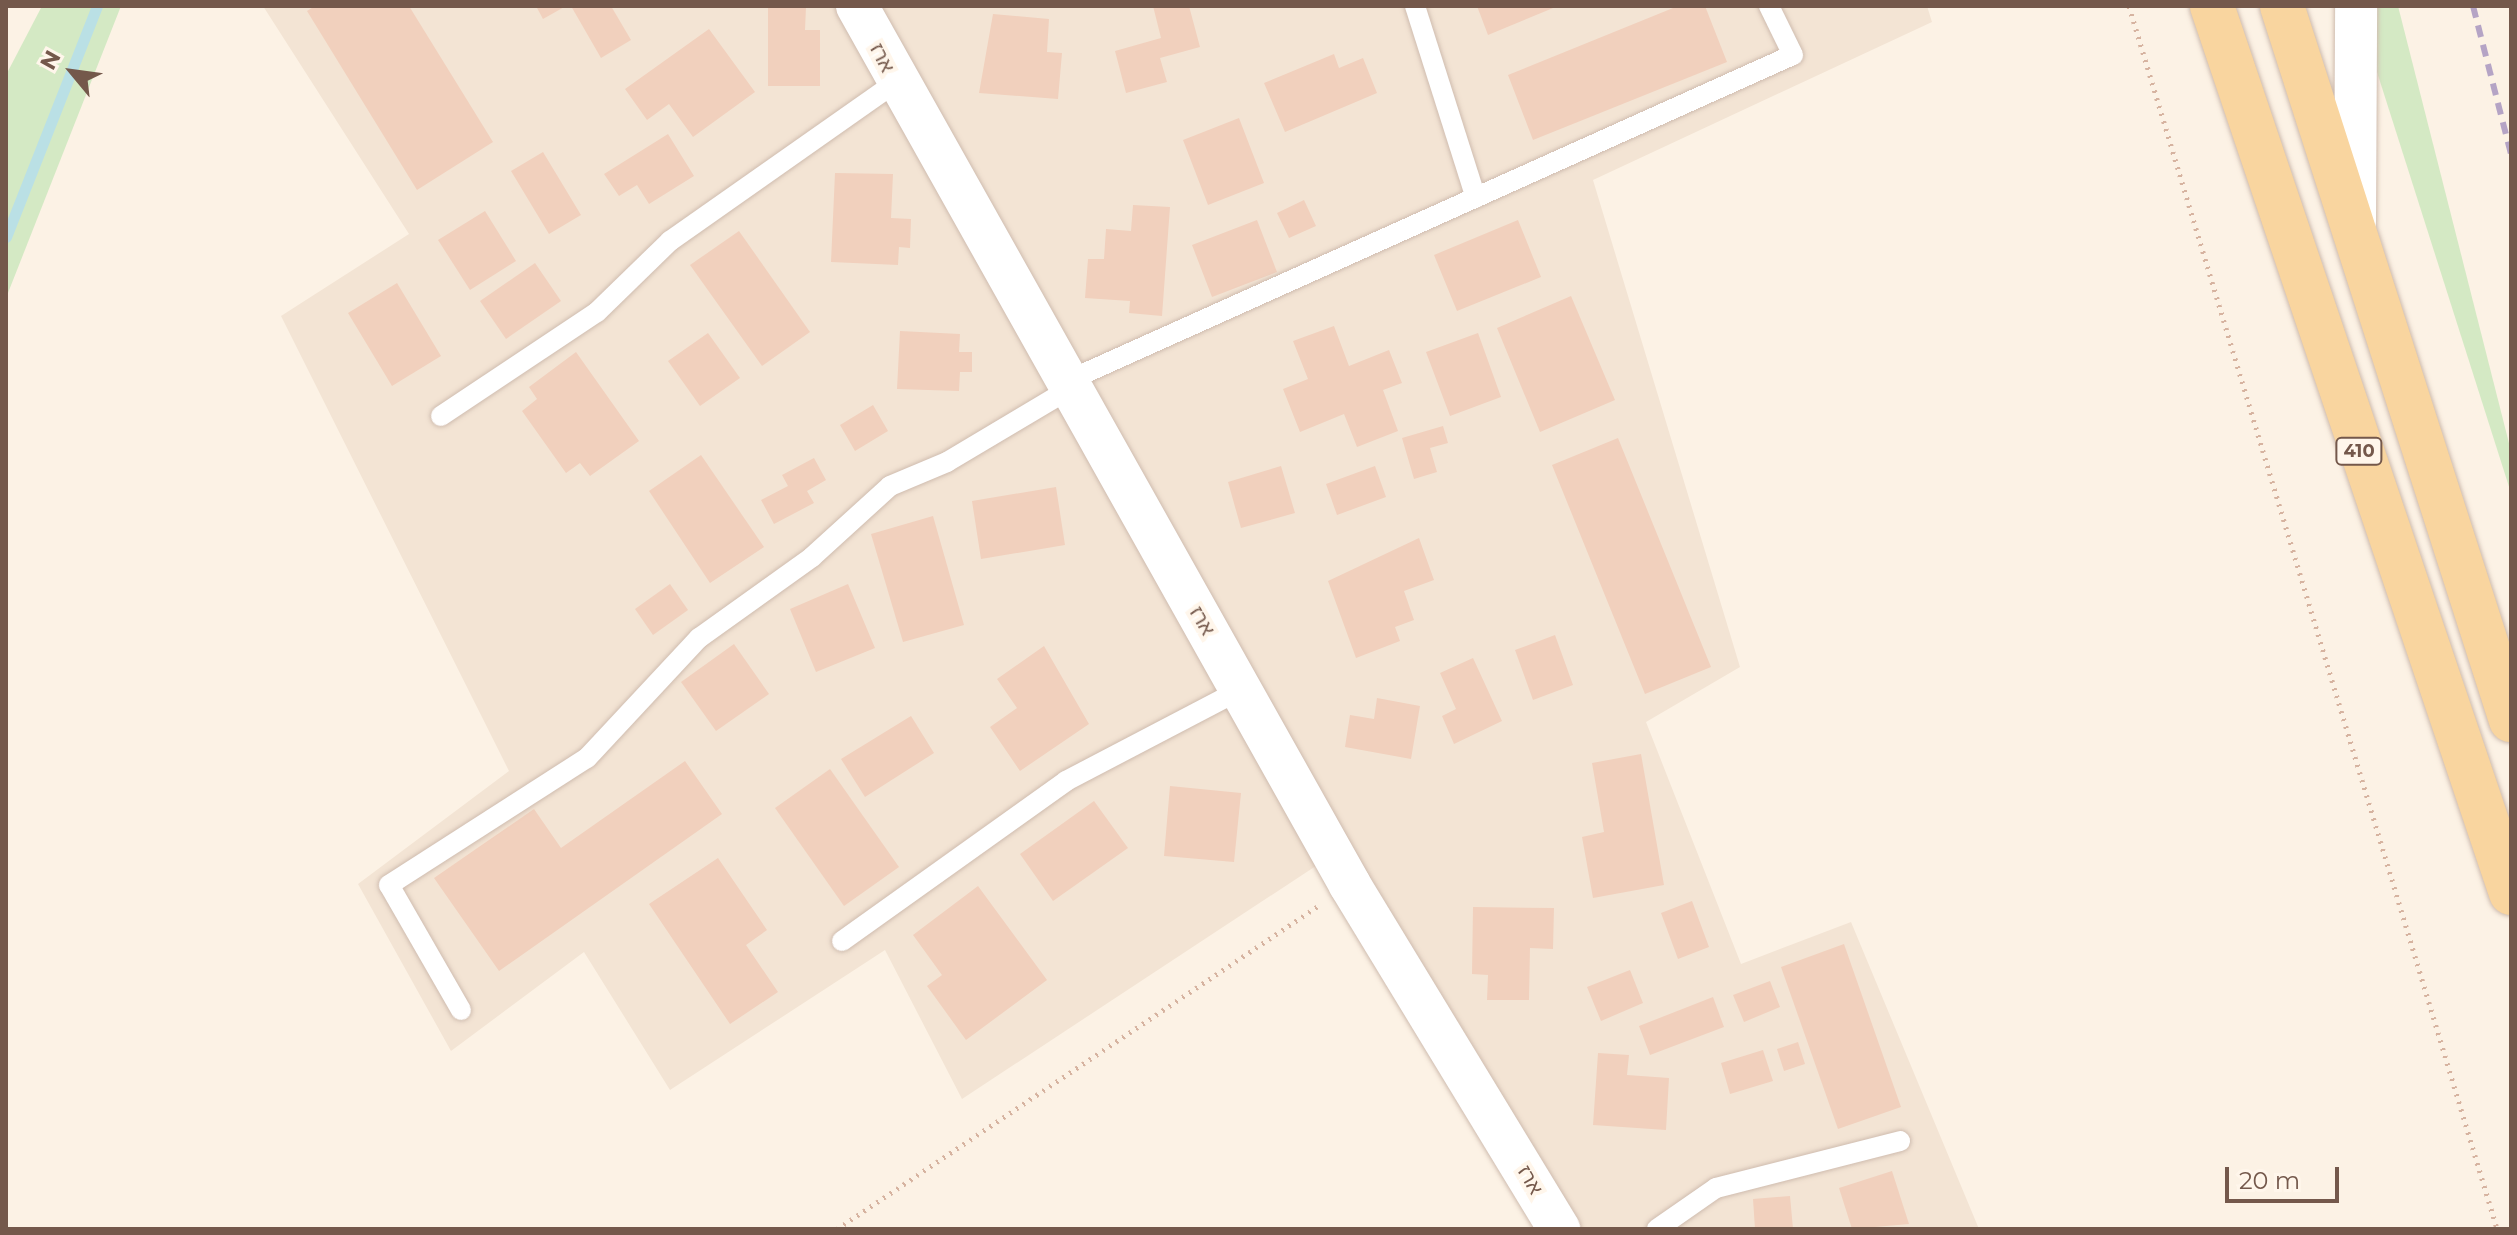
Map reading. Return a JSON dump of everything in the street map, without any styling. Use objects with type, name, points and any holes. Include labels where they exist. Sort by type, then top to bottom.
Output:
[{"type":"main road","name":"410","points":[[2212,6],[2511,893]]},
{"type":"main road","points":[[2282,6],[2511,720]]},
{"type":"street","name":"ארז","points":[[857,6],[895,83],[1242,689],[1350,885],[1559,1229]]},
{"type":"street","points":[[2355,235],[2356,6]]},
{"type":"lane","points":[[1415,6],[1476,198]]},
{"type":"lane","points":[[461,1010],[389,885],[587,758],[699,638],[812,557],[890,486],[947,462],[1066,386],[1793,55],[1769,6]]},
{"type":"lane","points":[[441,416],[597,312],[670,241],[895,83]]},
{"type":"lane","points":[[842,941],[1066,781],[1242,689]]},
{"type":"lane","points":[[1657,1229],[1716,1188],[1900,1141]]},
{"type":"path","points":[[2129,6],[2497,1229]]},
{"type":"path","points":[[837,1229],[1350,885]]},
{"type":"shaded area","points":[[263,6],[1927,6],[1932,22],[1593,180],[1740,667],[1646,722],[1741,964],[1851,922],[1979,1229],[1546,1229],[1334,854],[962,1099],[885,950],[670,1090],[584,952],[451,1051],[358,884],[509,771],[281,316],[409,234]]},
{"type":"green space","points":[[42,6],[121,6],[6,298],[6,75]]},
{"type":"green space","points":[[2356,6],[2398,6],[2511,451],[2511,493]]},
{"type":"building","points":[[315,6],[409,6],[493,142],[417,190],[307,11]]},
{"type":"building","points":[[536,6],[566,6],[543,19]]},
{"type":"building","points":[[571,6],[611,6],[631,40],[601,58]]},
{"type":"building","points":[[1153,6],[1189,6],[1200,47],[1160,58],[1167,82],[1126,93],[1115,51],[1161,38]]},
{"type":"building","points":[[1477,6],[1558,6],[1488,35]]},
{"type":"building","points":[[1678,6],[1705,6],[1727,62],[1533,140],[1508,75]]},
{"type":"building","points":[[768,7],[806,7],[805,30],[820,30],[820,86],[768,86]]},
{"type":"building","points":[[993,14],[1049,19],[1047,52],[1062,53],[1058,99],[979,93]]},
{"type":"building","points":[[709,29],[755,92],[693,137],[669,104],[647,120],[625,89]]},
{"type":"building","points":[[1334,54],[1339,68],[1363,58],[1377,93],[1285,132],[1264,83]]},
{"type":"building","points":[[1239,118],[1264,183],[1208,205],[1183,140]]},
{"type":"building","points":[[668,134],[694,176],[649,204],[637,185],[619,196],[604,174]]},
{"type":"building","points":[[543,152],[581,215],[549,234],[511,171]]},
{"type":"building","points":[[835,173],[893,174],[891,218],[911,219],[910,248],[899,247],[898,265],[831,262]]},
{"type":"building","points":[[1304,200],[1316,226],[1289,238],[1277,213]]},
{"type":"building","points":[[1133,205],[1170,207],[1162,316],[1129,313],[1130,301],[1085,298],[1088,259],[1104,259],[1106,229],[1131,231]]},
{"type":"building","points":[[485,211],[516,261],[470,290],[438,240]]},
{"type":"building","points":[[1257,220],[1277,272],[1212,297],[1192,245]]},
{"type":"building","points":[[1518,220],[1541,277],[1457,311],[1434,255]]},
{"type":"building","points":[[739,231],[810,332],[762,366],[690,265]]},
{"type":"building","points":[[535,263],[561,301],[506,339],[480,301]]},
{"type":"building","points":[[397,283],[441,356],[392,386],[348,313]]},
{"type":"building","points":[[1571,296],[1615,400],[1540,432],[1497,328]]},
{"type":"building","points":[[1334,326],[1349,366],[1389,350],[1402,383],[1383,390],[1398,431],[1357,447],[1344,414],[1300,432],[1283,389],[1308,379],[1293,341]]},
{"type":"building","points":[[900,331],[960,334],[959,352],[972,352],[972,372],[960,372],[959,391],[897,389]]},
{"type":"building","points":[[708,333],[740,378],[700,406],[668,361]]},
{"type":"building","points":[[1478,333],[1501,397],[1450,416],[1426,352]]},
{"type":"building","points":[[576,352],[639,441],[590,476],[580,463],[566,473],[522,411],[537,399],[529,387]]},
{"type":"building","points":[[873,405],[888,431],[855,451],[840,425]]},
{"type":"building","points":[[1443,426],[1448,443],[1430,448],[1437,472],[1414,479],[1402,438]]},
{"type":"building","points":[[1618,438],[1711,667],[1645,694],[1552,465]]},
{"type":"building","points":[[701,455],[764,547],[710,583],[649,491]]},
{"type":"building","points":[[814,458],[826,480],[807,491],[814,503],[774,524],[761,500],[788,486],[782,475]]},
{"type":"building","points":[[1281,466],[1295,513],[1241,528],[1228,482]]},
{"type":"building","points":[[1375,466],[1386,497],[1337,515],[1326,484]]},
{"type":"building","points":[[1056,487],[1065,545],[981,559],[972,501]]},
{"type":"building","points":[[933,516],[964,625],[903,642],[871,534]]},
{"type":"building","points":[[1419,538],[1434,580],[1404,591],[1414,620],[1395,627],[1400,641],[1356,658],[1328,581]]},
{"type":"building","points":[[670,584],[688,610],[653,635],[635,609]]},
{"type":"building","points":[[848,584],[875,648],[816,672],[790,609]]},
{"type":"building","points":[[1555,635],[1573,685],[1533,700],[1515,650]]},
{"type":"building","points":[[734,644],[769,694],[716,731],[681,682]]},
{"type":"building","points":[[1044,646],[1089,724],[1020,771],[990,727],[1017,708],[997,679]]},
{"type":"building","points":[[1473,658],[1502,721],[1454,744],[1442,716],[1456,709],[1440,673]]},
{"type":"building","points":[[1377,698],[1420,706],[1411,759],[1345,747],[1350,715],[1374,719]]},
{"type":"building","points":[[911,716],[934,753],[865,797],[841,759]]},
{"type":"building","points":[[1641,754],[1664,885],[1593,898],[1582,837],[1604,832],[1592,763]]},
{"type":"building","points":[[685,761],[722,814],[499,971],[434,878],[534,809],[561,848]]},
{"type":"building","points":[[830,769],[899,867],[844,906],[775,808]]},
{"type":"building","points":[[1170,786],[1241,793],[1234,862],[1164,856]]},
{"type":"building","points":[[1094,801],[1128,848],[1053,901],[1020,854]]},
{"type":"building","points":[[718,858],[767,930],[746,945],[778,992],[730,1024],[649,904]]},
{"type":"building","points":[[978,886],[1047,980],[966,1040],[927,986],[942,975],[913,935]]},
{"type":"building","points":[[1692,901],[1709,947],[1678,959],[1661,913]]},
{"type":"building","points":[[1473,907],[1554,908],[1553,949],[1530,948],[1529,1000],[1487,1000],[1488,975],[1472,974]]},
{"type":"building","points":[[1844,944],[1901,1107],[1838,1129],[1781,967]]},
{"type":"building","points":[[1630,970],[1643,1003],[1601,1021],[1587,987]]},
{"type":"building","points":[[1770,981],[1780,1007],[1744,1022],[1733,995]]},
{"type":"building","points":[[1713,997],[1724,1027],[1650,1055],[1639,1026]]},
{"type":"building","points":[[1798,1042],[1805,1064],[1784,1071],[1777,1049]]},
{"type":"building","points":[[1763,1050],[1773,1081],[1730,1094],[1721,1063]]},
{"type":"building","points":[[1598,1053],[1629,1055],[1627,1075],[1669,1078],[1666,1130],[1593,1125]]},
{"type":"building","points":[[1892,1171],[1909,1224],[1852,1229],[1839,1188]]},
{"type":"building","points":[[1790,1196],[1793,1229],[1755,1229],[1753,1199]]},
{"type":"waterway","points":[[6,237],[97,6]]},
{"type":"railway","points":[[2473,6],[2511,154]]}]
